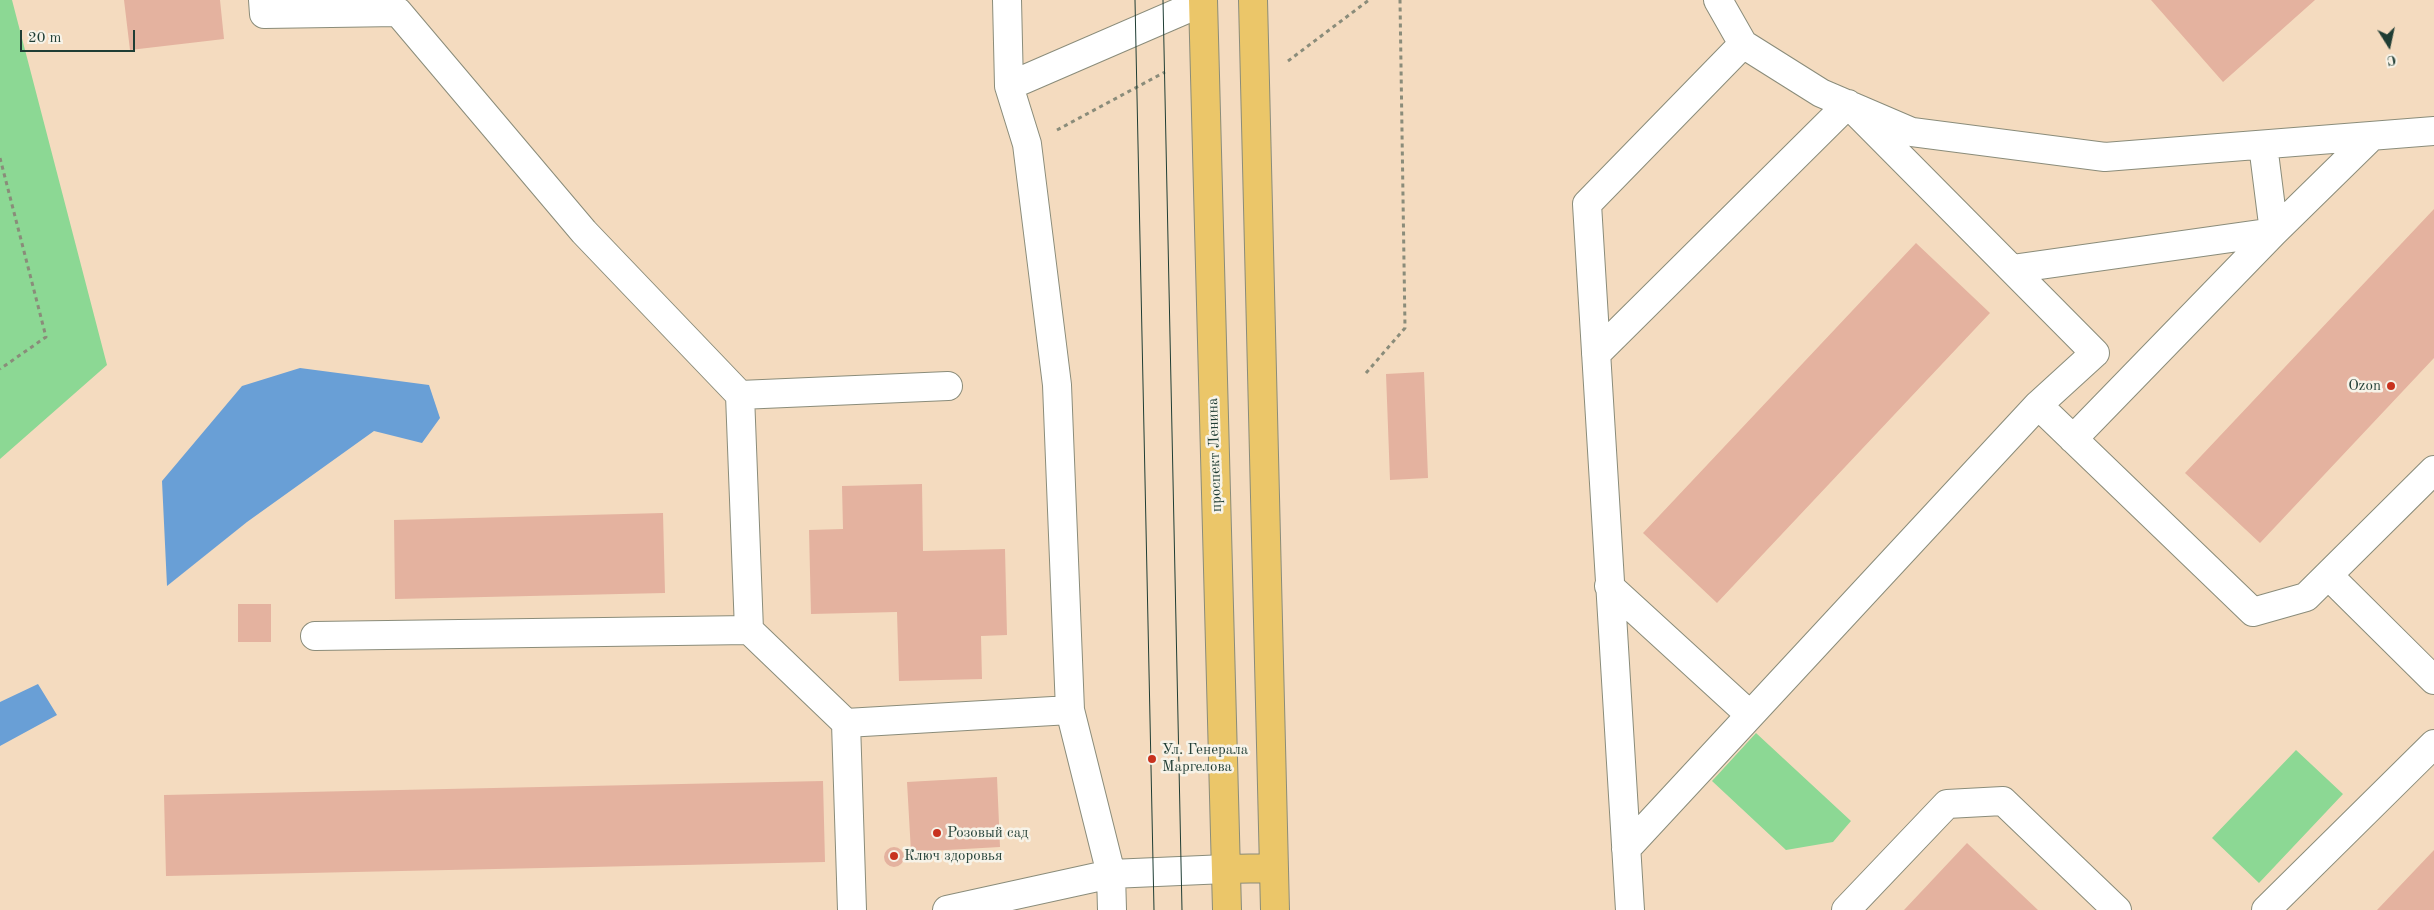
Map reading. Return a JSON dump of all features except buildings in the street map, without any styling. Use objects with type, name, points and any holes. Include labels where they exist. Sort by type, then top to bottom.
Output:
[{"type":"main road","points":[[1253,0],[1275,910]]},
{"type":"main road","name":"проспект Ленина","points":[[1204,1],[1227,910]]},
{"type":"main road","points":[[1226,870],[1274,868]]},
{"type":"street","points":[[262,0],[264,14],[398,12],[584,232],[740,395],[750,630],[846,723],[852,910]]},
{"type":"street","points":[[1007,0],[1009,86],[1027,144],[1057,384],[1070,710],[1111,874],[1112,910]]},
{"type":"street","points":[[1718,0],[1744,44],[1821,93],[1912,132],[2106,157],[2434,131]]},
{"type":"street","points":[[1009,86],[1204,1]]},
{"type":"street","points":[[1630,910],[1609,586],[1588,204],[1744,44]]},
{"type":"street","points":[[1626,849],[2038,405],[2095,353],[1848,104]]},
{"type":"street","points":[[1596,354],[1848,104]]},
{"type":"street","points":[[2073,439],[2274,232],[2372,136]]},
{"type":"street","points":[[2263,145],[2274,232]]},
{"type":"street","points":[[2012,269],[2274,232]]},
{"type":"street","points":[[740,395],[948,386]]},
{"type":"street","points":[[2038,405],[2253,612],[2306,597],[2434,470]]},
{"type":"street","points":[[2328,575],[2434,680]]},
{"type":"street","points":[[1609,586],[1750,716]]},
{"type":"street","points":[[315,636],[750,630]]},
{"type":"street","points":[[846,723],[1070,710]]},
{"type":"street","points":[[2266,910],[2434,744]]},
{"type":"street","points":[[1846,910],[1947,804],[2002,801],[2117,910]]},
{"type":"street","points":[[947,910],[1111,874],[1226,870]]},
{"type":"path","points":[[1287,62],[1369,0]]},
{"type":"path","points":[[1366,373],[1405,328],[1400,0]]},
{"type":"path","points":[[1056,131],[1165,72]]},
{"type":"path","points":[[0,158],[46,337],[0,369]]},
{"type":"green space","points":[[0,0],[12,0],[107,365],[0,459]]},
{"type":"green space","points":[[1756,733],[1851,821],[1833,842],[1786,850],[1712,781]]},
{"type":"green space","points":[[2296,750],[2343,794],[2259,883],[2212,838]]},
{"type":"water","points":[[300,368],[429,385],[440,418],[422,443],[374,431],[247,522],[167,586],[162,481],[242,386]]},
{"type":"water","points":[[38,684],[57,715],[0,746],[0,702]]},
{"type":"tram line","points":[[1135,0],[1154,910]]},
{"type":"tram line","points":[[1163,0],[1182,910]]},
{"type":"place","name":"Ozon","points":[[2391,386]]},
{"type":"place","name":"Ул. Генерала Маргелова","points":[[1152,759]]},
{"type":"place","name":"Розовый сад","points":[[937,833]]},
{"type":"place","name":"Ключ здоровья","points":[[894,856]]}]
